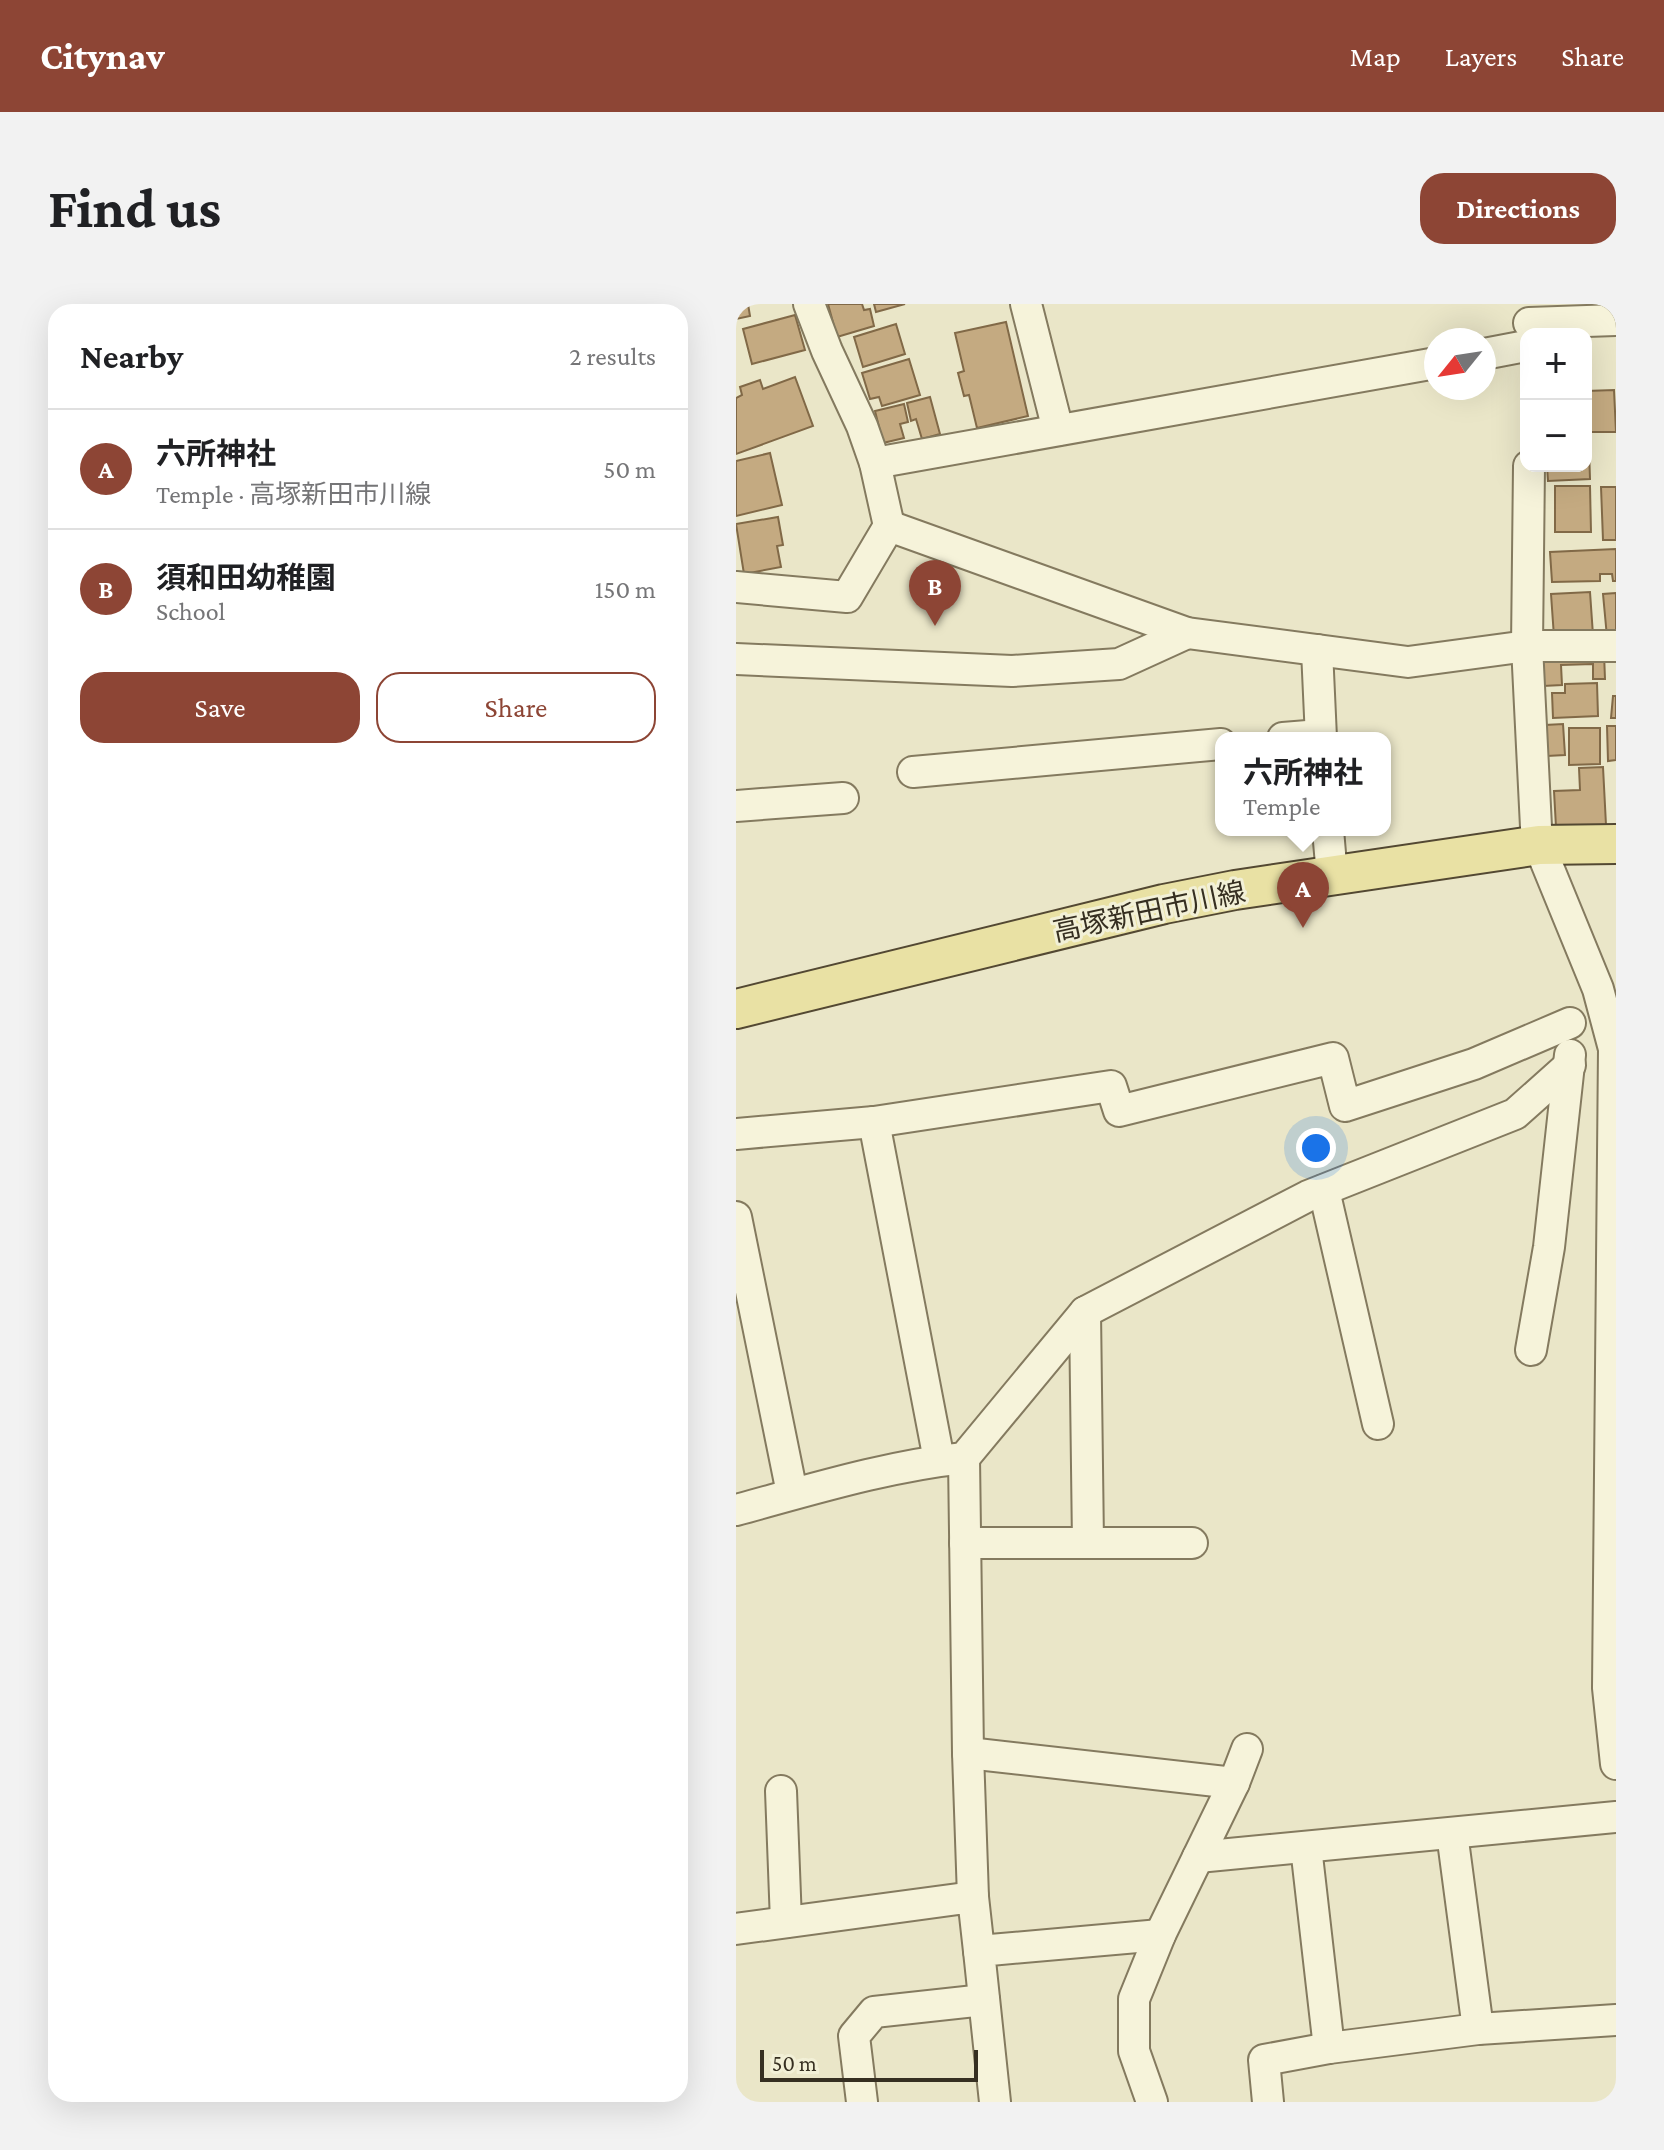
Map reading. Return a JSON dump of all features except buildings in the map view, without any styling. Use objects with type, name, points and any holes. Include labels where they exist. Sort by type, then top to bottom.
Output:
[{"type":"main road","name":"高塚新田市川線","points":[[736,1009],[1164,904],[1235,890],[1539,845],[1616,844]]},
{"type":"street","points":[[736,587],[847,597],[889,526],[875,463],[862,426],[809,304]]},
{"type":"street","points":[[1026,304],[1058,430]]},
{"type":"street","points":[[1496,346],[1527,327],[1616,320]]},
{"type":"street","points":[[875,463],[1424,365]]},
{"type":"street","points":[[1529,472],[1527,646],[1536,827],[1539,845],[1598,989],[1614,1049],[1612,1688],[1616,1764]]},
{"type":"street","points":[[889,526],[1187,633],[1408,662],[1527,646],[1616,646]]},
{"type":"street","points":[[736,659],[1012,671],[1119,664],[1187,633]]},
{"type":"street","points":[[1317,650],[1321,732]]},
{"type":"street","points":[[913,772],[1215,745]]},
{"type":"street","points":[[736,806],[843,798]]},
{"type":"street","points":[[1329,836],[1332,876]]},
{"type":"street","points":[[736,1134],[874,1122],[1111,1086],[1119,1111],[1333,1058],[1345,1106],[1474,1064],[1570,1023],[1598,989]]},
{"type":"street","points":[[1531,1350],[1549,1247],[1570,1065],[1570,1023]]},
{"type":"street","points":[[736,1510],[792,1493],[951,1459],[1085,1312],[1324,1190],[1515,1114],[1570,1065]]},
{"type":"street","points":[[874,1122],[951,1459],[965,1543],[973,1897],[995,2102]]},
{"type":"street","points":[[1324,1190],[1378,1424]]},
{"type":"street","points":[[736,1217],[792,1493]]},
{"type":"street","points":[[1085,1312],[1088,1543]]},
{"type":"street","points":[[965,1543],[1192,1543]]},
{"type":"street","points":[[1152,2102],[1134,2051],[1134,1999],[1160,1935],[1234,1783],[1247,1749]]},
{"type":"street","points":[[968,1753],[1234,1783]]},
{"type":"street","points":[[781,1791],[786,1922]]},
{"type":"street","points":[[1198,1857],[1616,1817]]},
{"type":"street","points":[[1452,1833],[1478,2029]]},
{"type":"street","points":[[1306,1847],[1329,2048]]},
{"type":"street","points":[[736,1929],[973,1897]]},
{"type":"street","points":[[979,1951],[1160,1935]]},
{"type":"street","points":[[862,2102],[854,2036],[874,2012],[984,2000]]},
{"type":"street","points":[[1268,2102],[1264,2060],[1329,2048],[1478,2029],[1616,2020]]},
{"type":"place","name":"須和田幼稚園","points":[[935,626]]},
{"type":"place","name":"六所神社","points":[[1303,928]]}]
